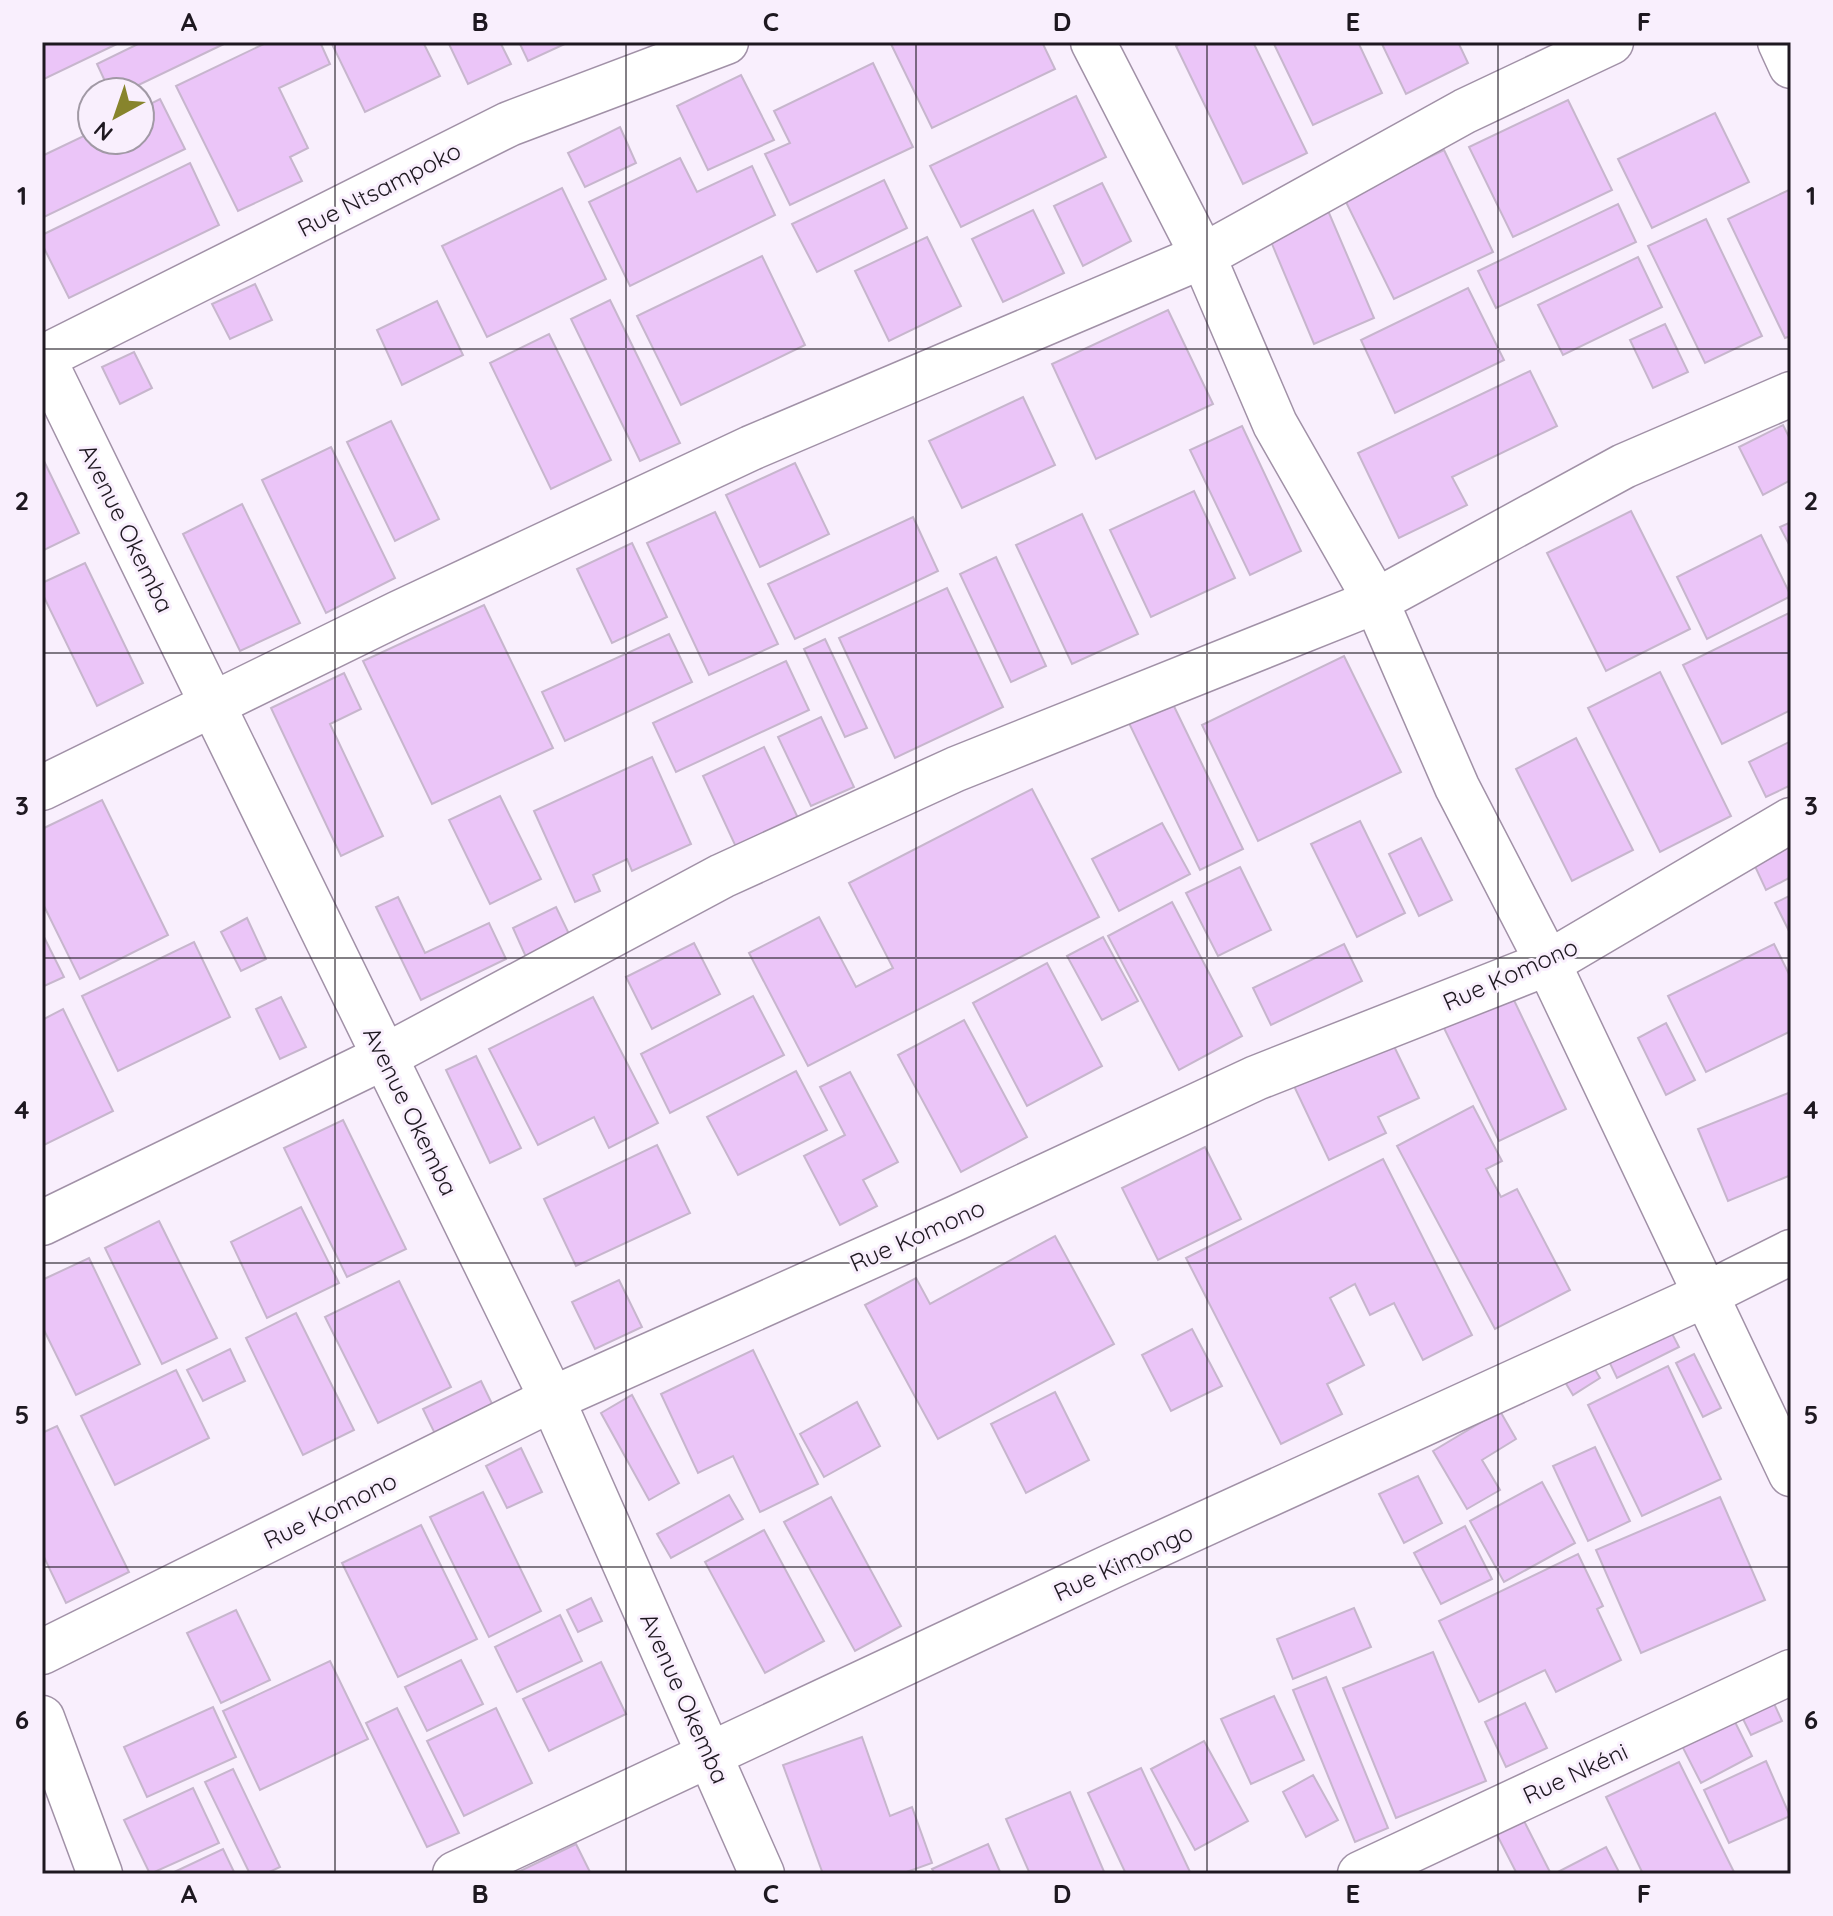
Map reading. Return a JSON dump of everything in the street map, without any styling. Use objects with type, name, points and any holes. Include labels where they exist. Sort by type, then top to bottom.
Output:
[{"type":"street","name":"Rue Ntsampoko","points":[[42,357],[509,124],[726,42]]},
{"type":"street","points":[[1093,42],[1203,256],[1275,424],[1376,601],[1457,787],[1548,963],[1791,1474]]},
{"type":"street","points":[[42,788],[213,703],[751,448],[1203,256],[1465,111],[1611,42]]},
{"type":"street","points":[[1780,42],[1791,66]]},
{"type":"street","name":"Avenue Okemba","points":[[42,357],[552,1399],[762,1874]]},
{"type":"street","points":[[42,1223],[384,1057],[722,876],[956,769],[1376,601],[1624,466],[1791,394]]},
{"type":"street","name":"Rue Komono","points":[[42,1652],[552,1399],[956,1218],[1256,1078],[1548,963],[1791,820]]},
{"type":"street","name":"Rue Kimongo","points":[[455,1874],[1112,1566],[1705,1295],[1791,1252]]},
{"type":"street","name":"Rue Nkéni","points":[[1360,1874],[1791,1672]]},
{"type":"street","points":[[42,1718],[100,1874]]},
{"type":"building","points":[[42,42],[121,42],[44,79]]},
{"type":"building","points":[[142,42],[228,42],[156,77],[103,76],[97,64]]},
{"type":"building","points":[[268,42],[320,42],[330,64],[279,88],[308,148],[290,157],[302,181],[238,211],[176,86]]},
{"type":"building","points":[[331,42],[423,42],[440,76],[365,112]]},
{"type":"building","points":[[448,42],[500,42],[511,64],[468,84]]},
{"type":"building","points":[[519,42],[569,42],[528,61]]},
{"type":"building","points":[[890,42],[1042,42],[1055,69],[932,128]]},
{"type":"building","points":[[1185,42],[1253,42],[1307,153],[1243,184],[1176,46]]},
{"type":"building","points":[[1273,42],[1358,42],[1382,93],[1313,125]]},
{"type":"building","points":[[1381,42],[1458,42],[1468,63],[1406,94]]},
{"type":"building","points":[[873,63],[913,147],[790,205],[765,154],[790,143],[774,111]]},
{"type":"building","points":[[741,75],[774,140],[708,170],[677,106]]},
{"type":"building","points":[[1076,96],[1106,157],[961,227],[930,166]]},
{"type":"building","points":[[160,99],[185,149],[42,218],[42,156],[76,140],[76,156],[156,156],[156,101]]},
{"type":"building","points":[[1568,100],[1612,190],[1513,237],[1469,147]]},
{"type":"building","points":[[1715,113],[1749,182],[1652,228],[1618,159]]},
{"type":"building","points":[[620,127],[636,163],[585,187],[568,153]]},
{"type":"building","points":[[1444,150],[1493,252],[1394,299],[1344,198]]},
{"type":"building","points":[[680,158],[697,192],[752,166],[775,215],[630,286],[589,202]]},
{"type":"building","points":[[190,163],[219,225],[69,298],[42,244],[42,235]]},
{"type":"building","points":[[884,180],[907,228],[817,272],[792,224]]},
{"type":"building","points":[[1102,183],[1131,241],[1083,266],[1054,206]]},
{"type":"building","points":[[562,188],[606,279],[487,337],[442,246]]},
{"type":"building","points":[[1791,189],[1791,336],[1785,338],[1728,219]]},
{"type":"building","points":[[1323,199],[1374,318],[1314,344],[1264,225]]},
{"type":"building","points":[[1618,204],[1636,242],[1496,308],[1478,271]]},
{"type":"building","points":[[1033,210],[1064,273],[1003,302],[972,239]]},
{"type":"building","points":[[1706,219],[1762,336],[1705,363],[1648,246]]},
{"type":"building","points":[[927,237],[961,306],[889,341],[855,271]]},
{"type":"building","points":[[762,256],[805,345],[681,405],[637,316]]},
{"type":"building","points":[[1638,257],[1662,307],[1563,355],[1538,305]]},
{"type":"building","points":[[255,284],[272,320],[230,339],[212,304]]},
{"type":"building","points":[[1468,288],[1504,360],[1395,413],[1361,340]]},
{"type":"building","points":[[610,300],[680,443],[640,461],[571,319]]},
{"type":"building","points":[[437,301],[463,355],[402,385],[377,330]]},
{"type":"building","points":[[1168,310],[1213,404],[1096,459],[1052,364]]},
{"type":"building","points":[[1665,324],[1688,372],[1653,388],[1630,340]]},
{"type":"building","points":[[549,334],[611,460],[551,489],[490,363]]},
{"type":"building","points":[[134,352],[152,388],[120,404],[102,367]]},
{"type":"building","points":[[1530,371],[1557,426],[1452,477],[1467,505],[1399,538],[1358,453]]},
{"type":"building","points":[[1023,397],[1055,465],[962,508],[929,441]]},
{"type":"building","points":[[391,421],[439,519],[395,541],[347,442]]},
{"type":"building","points":[[1783,425],[1791,441],[1791,480],[1763,495],[1739,447]]},
{"type":"building","points":[[1242,426],[1301,551],[1250,575],[1190,450]]},
{"type":"building","points":[[331,447],[395,578],[326,613],[262,480]]},
{"type":"building","points":[[42,457],[79,533],[42,551]]},
{"type":"building","points":[[795,463],[829,534],[760,567],[726,495]]},
{"type":"building","points":[[1194,491],[1235,578],[1151,617],[1110,530]]},
{"type":"building","points":[[242,504],[300,623],[240,651],[183,534]]},
{"type":"building","points":[[1631,511],[1690,629],[1606,671],[1547,553]]},
{"type":"building","points":[[715,512],[778,644],[709,675],[647,543]]},
{"type":"building","points":[[1082,514],[1138,634],[1072,664],[1016,545]]},
{"type":"building","points":[[913,517],[938,571],[795,639],[768,584]]},
{"type":"building","points":[[1791,522],[1791,548],[1780,527]]},
{"type":"building","points":[[1761,535],[1791,596],[1707,639],[1677,577]]},
{"type":"building","points":[[632,543],[667,617],[612,643],[577,569]]},
{"type":"building","points":[[996,557],[1046,666],[1011,682],[960,574]]},
{"type":"building","points":[[85,563],[143,683],[97,706],[42,593],[42,583]]},
{"type":"building","points":[[947,588],[1003,707],[895,758],[839,638]]},
{"type":"building","points":[[484,605],[553,748],[432,804],[363,661]]},
{"type":"building","points":[[1791,612],[1791,710],[1722,744],[1683,665]]},
{"type":"building","points":[[669,634],[692,682],[565,741],[542,692]]},
{"type":"building","points":[[825,639],[867,728],[845,737],[804,649]]},
{"type":"building","points":[[1344,656],[1401,772],[1258,841],[1202,725]]},
{"type":"building","points":[[786,661],[809,710],[676,772],[653,723]]},
{"type":"building","points":[[1660,672],[1731,816],[1660,852],[1588,708]]},
{"type":"building","points":[[344,673],[361,709],[330,724],[383,836],[341,856],[271,708]]},
{"type":"building","points":[[1170,698],[1243,849],[1200,870],[1127,719]]},
{"type":"building","points":[[821,717],[854,787],[811,806],[778,737]]},
{"type":"building","points":[[1576,738],[1633,850],[1572,881],[1516,769]]},
{"type":"building","points":[[1791,741],[1791,785],[1766,797],[1749,762]]},
{"type":"building","points":[[764,747],[798,818],[736,847],[703,776]]},
{"type":"building","points":[[652,757],[691,844],[632,871],[627,859],[593,875],[600,891],[575,902],[534,811]]},
{"type":"building","points":[[1032,789],[1099,917],[808,1066],[749,953],[819,917],[856,987],[893,968],[849,883]]},
{"type":"building","points":[[500,796],[541,879],[490,904],[449,820]]},
{"type":"building","points":[[102,800],[168,935],[80,979],[42,902],[42,829]]},
{"type":"building","points":[[1360,821],[1405,913],[1357,937],[1311,844]]},
{"type":"building","points":[[1162,823],[1190,874],[1119,911],[1092,859]]},
{"type":"building","points":[[1421,838],[1452,900],[1419,916],[1389,854]]},
{"type":"building","points":[[1791,843],[1791,877],[1766,890],[1753,862]]},
{"type":"building","points":[[1240,867],[1271,930],[1218,956],[1186,893]]},
{"type":"building","points":[[1791,895],[1791,935],[1775,903]]},
{"type":"building","points":[[398,897],[425,953],[489,923],[506,959],[421,1000],[376,907]]},
{"type":"building","points":[[1172,902],[1242,1036],[1179,1070],[1108,936]]},
{"type":"building","points":[[556,907],[570,936],[526,957],[513,928]]},
{"type":"building","points":[[247,918],[266,959],[241,971],[221,932]]},
{"type":"building","points":[[42,933],[64,977],[42,987]]},
{"type":"building","points":[[1103,937],[1138,1001],[1102,1020],[1067,956]]},
{"type":"building","points":[[194,942],[230,1017],[118,1071],[82,996]]},
{"type":"building","points":[[694,943],[720,994],[652,1029],[626,977]]},
{"type":"building","points":[[1344,944],[1362,981],[1271,1025],[1253,988]]},
{"type":"building","points":[[1774,944],[1791,978],[1791,1031],[1706,1072],[1668,996]]},
{"type":"building","points":[[1047,963],[1102,1066],[1027,1106],[973,1003]]},
{"type":"building","points":[[1511,994],[1566,1109],[1499,1141],[1443,1026]]},
{"type":"building","points":[[753,996],[784,1055],[670,1113],[641,1054]]},
{"type":"building","points":[[281,997],[306,1047],[280,1059],[256,1009]]},
{"type":"building","points":[[593,997],[658,1123],[609,1148],[594,1117],[538,1145],[489,1049]]},
{"type":"building","points":[[63,1009],[113,1111],[42,1146],[42,1020]]},
{"type":"building","points":[[964,1020],[1027,1137],[961,1172],[898,1055]]},
{"type":"building","points":[[1666,1023],[1695,1080],[1666,1095],[1638,1038]]},
{"type":"building","points":[[1391,1040],[1419,1098],[1378,1117],[1386,1133],[1329,1160],[1294,1086]]},
{"type":"building","points":[[476,1056],[521,1148],[490,1163],[446,1070]]},
{"type":"building","points":[[796,1071],[827,1130],[738,1175],[707,1117]]},
{"type":"building","points":[[850,1072],[898,1162],[863,1180],[877,1206],[840,1225],[804,1156],[845,1135],[820,1087]]},
{"type":"building","points":[[1791,1092],[1791,1175],[1728,1201],[1698,1129]]},
{"type":"building","points":[[1473,1106],[1502,1161],[1486,1169],[1501,1197],[1517,1189],[1570,1290],[1495,1329],[1397,1146]]},
{"type":"building","points":[[343,1120],[406,1249],[347,1277],[284,1148]]},
{"type":"building","points":[[657,1145],[690,1213],[576,1266],[544,1199]]},
{"type":"building","points":[[1205,1147],[1241,1219],[1158,1260],[1122,1188]]},
{"type":"building","points":[[1383,1159],[1472,1335],[1423,1360],[1394,1303],[1370,1315],[1355,1284],[1330,1298],[1364,1365],[1327,1384],[1342,1414],[1281,1444],[1186,1258]]},
{"type":"building","points":[[301,1207],[339,1283],[267,1318],[231,1242]]},
{"type":"building","points":[[159,1221],[217,1338],[162,1364],[105,1248]]},
{"type":"building","points":[[1055,1236],[1114,1344],[938,1439],[865,1305],[916,1278],[930,1304]]},
{"type":"building","points":[[89,1258],[140,1364],[76,1395],[42,1326],[42,1280]]},
{"type":"building","points":[[619,1280],[642,1327],[595,1349],[572,1302]]},
{"type":"building","points":[[399,1281],[451,1387],[378,1423],[325,1317]]},
{"type":"building","points":[[296,1313],[354,1430],[303,1455],[246,1338]]},
{"type":"building","points":[[1666,1322],[1679,1347],[1617,1378],[1605,1353]]},
{"type":"building","points":[[1192,1329],[1222,1386],[1171,1411],[1142,1355]]},
{"type":"building","points":[[230,1349],[245,1381],[203,1401],[187,1370]]},
{"type":"building","points":[[753,1350],[818,1484],[760,1512],[733,1456],[698,1473],[661,1394]]},
{"type":"building","points":[[1694,1354],[1721,1408],[1703,1417],[1676,1363]]},
{"type":"building","points":[[1590,1361],[1600,1378],[1573,1395],[1562,1377]]},
{"type":"building","points":[[1668,1366],[1721,1479],[1642,1516],[1588,1405]]},
{"type":"building","points":[[176,1370],[209,1438],[115,1485],[81,1416]]},
{"type":"building","points":[[481,1381],[496,1412],[438,1440],[423,1409]]},
{"type":"building","points":[[1055,1392],[1089,1460],[1026,1493],[991,1424]]},
{"type":"building","points":[[632,1395],[679,1483],[649,1500],[601,1413]]},
{"type":"building","points":[[857,1402],[880,1446],[824,1477],[800,1434]]},
{"type":"building","points":[[1500,1411],[1516,1439],[1482,1460],[1500,1490],[1467,1509],[1433,1451]]},
{"type":"building","points":[[57,1426],[129,1572],[66,1603],[42,1553],[42,1433]]},
{"type":"building","points":[[1595,1447],[1630,1521],[1588,1541],[1553,1466]]},
{"type":"building","points":[[521,1448],[542,1492],[507,1508],[486,1466]]},
{"type":"building","points":[[1418,1476],[1442,1523],[1404,1543],[1379,1494]]},
{"type":"building","points":[[1542,1482],[1575,1543],[1504,1582],[1470,1521]]},
{"type":"building","points":[[483,1492],[541,1611],[489,1637],[430,1517]]},
{"type":"building","points":[[729,1495],[743,1519],[671,1558],[657,1534]]},
{"type":"building","points":[[831,1497],[901,1626],[855,1651],[784,1522]]},
{"type":"building","points":[[1720,1497],[1765,1600],[1641,1653],[1596,1550]]},
{"type":"building","points":[[421,1525],[477,1639],[398,1677],[342,1563]]},
{"type":"building","points":[[1465,1526],[1492,1579],[1441,1604],[1414,1553]]},
{"type":"building","points":[[764,1530],[824,1641],[765,1673],[705,1562]]},
{"type":"building","points":[[1578,1554],[1603,1606],[1597,1609],[1621,1660],[1556,1692],[1545,1670],[1479,1702],[1439,1621]]},
{"type":"building","points":[[591,1598],[602,1621],[578,1632],[567,1610]]},
{"type":"building","points":[[1354,1608],[1371,1647],[1293,1679],[1277,1639]]},
{"type":"building","points":[[236,1610],[270,1680],[221,1703],[187,1633]]},
{"type":"building","points":[[560,1615],[582,1661],[517,1692],[495,1647]]},
{"type":"building","points":[[1433,1652],[1486,1781],[1396,1818],[1343,1688]]},
{"type":"building","points":[[461,1660],[483,1704],[427,1731],[405,1687]]},
{"type":"building","points":[[330,1661],[368,1739],[260,1790],[223,1711]]},
{"type":"building","points":[[601,1662],[626,1714],[549,1751],[523,1699]]},
{"type":"building","points":[[1326,1677],[1388,1828],[1355,1842],[1293,1690]]},
{"type":"building","points":[[1274,1696],[1304,1760],[1251,1784],[1221,1719]]},
{"type":"building","points":[[1771,1697],[1782,1721],[1751,1735],[1739,1711]]},
{"type":"building","points":[[1525,1703],[1547,1748],[1506,1767],[1485,1722]]},
{"type":"building","points":[[213,1707],[236,1757],[147,1797],[124,1747]]},
{"type":"building","points":[[397,1708],[459,1833],[427,1847],[366,1723]]},
{"type":"building","points":[[496,1708],[532,1783],[464,1816],[427,1741]]},
{"type":"building","points":[[1731,1714],[1752,1756],[1701,1783],[1679,1740]]},
{"type":"building","points":[[862,1737],[890,1816],[912,1807],[932,1863],[901,1874],[823,1874],[783,1765]]},
{"type":"building","points":[[1204,1741],[1248,1821],[1195,1850],[1151,1769]]},
{"type":"building","points":[[1766,1761],[1790,1816],[1729,1843],[1704,1790]]},
{"type":"building","points":[[1679,1762],[1735,1874],[1643,1874],[1606,1797]]},
{"type":"building","points":[[1141,1768],[1191,1874],[1126,1874],[1088,1793]]},
{"type":"building","points":[[233,1769],[280,1867],[265,1874],[250,1874],[205,1782]]},
{"type":"building","points":[[1313,1775],[1338,1820],[1306,1837],[1283,1792]]},
{"type":"building","points":[[193,1788],[219,1843],[150,1874],[124,1820]]},
{"type":"building","points":[[1070,1792],[1105,1874],[1030,1874],[1006,1819]]},
{"type":"building","points":[[1522,1817],[1551,1874],[1517,1874],[1495,1831]]},
{"type":"building","points":[[576,1844],[591,1874],[514,1874]]},
{"type":"building","points":[[988,1844],[1001,1874],[935,1874],[932,1869]]},
{"type":"building","points":[[1606,1847],[1620,1874],[1554,1874]]},
{"type":"building","points":[[223,1849],[235,1874],[170,1874]]}]
